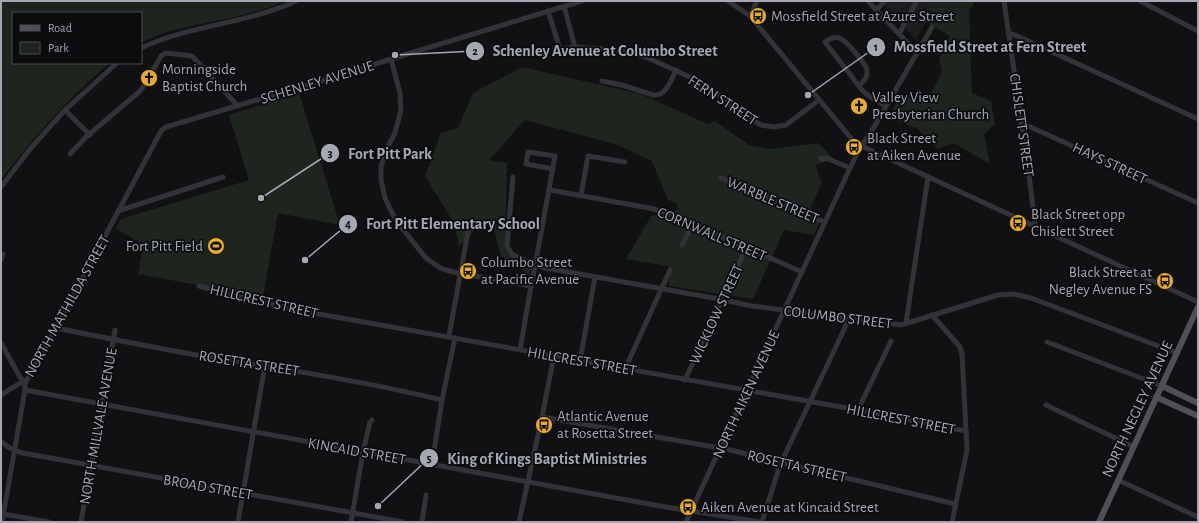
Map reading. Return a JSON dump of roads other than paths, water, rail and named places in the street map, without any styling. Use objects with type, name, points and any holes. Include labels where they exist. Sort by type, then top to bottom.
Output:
[{"type":"main road","name":"NORTH NEGLEY AVENUE","points":[[1099,522],[1198,307]]},
{"type":"main road","points":[[1162,386],[1198,403]]},
{"type":"main road","points":[[1156,398],[1198,416]]},
{"type":"street","points":[[142,48],[157,40],[176,34],[262,14],[296,1]]},
{"type":"street","name":"SCHENLEY AVENUE","points":[[166,127],[582,1]]},
{"type":"street","points":[[728,1],[750,16],[855,143],[1198,302]]},
{"type":"street","points":[[750,16],[757,1]]},
{"type":"street","points":[[868,1],[917,53]]},
{"type":"street","points":[[876,10],[885,1]]},
{"type":"street","points":[[898,34],[917,1]]},
{"type":"street","name":"CHISLETT STREET","points":[[1004,1],[1029,174],[1034,226]]},
{"type":"street","points":[[1143,2],[1198,31]]},
{"type":"street","points":[[564,6],[575,47]]},
{"type":"street","name":"FERN STREET","points":[[548,11],[561,49],[575,47],[600,48],[622,51],[646,57],[703,83],[749,118],[761,125],[774,127],[786,125],[819,100]]},
{"type":"street","name":"NORTH AIKEN AVENUE","points":[[686,522],[850,168],[861,146],[932,26]]},
{"type":"street","points":[[1008,33],[1087,67],[1198,119]]},
{"type":"street","points":[[859,86],[864,82],[867,76],[867,68],[844,40],[837,37],[825,42],[859,86],[868,96],[885,106]]},
{"type":"street","points":[[70,154],[90,134],[139,92],[161,56],[166,53],[192,56],[238,106]]},
{"type":"street","points":[[391,59],[400,92],[401,110],[395,133],[385,152],[381,167],[381,179],[385,198],[397,222],[426,258],[440,268],[531,286]]},
{"type":"street","points":[[1,187],[30,149],[65,110],[116,64]]},
{"type":"street","points":[[602,81],[658,95],[663,93],[676,70]]},
{"type":"street","points":[[65,110],[90,134]]},
{"type":"street","name":"HAYS STREET","points":[[1021,124],[1198,204]]},
{"type":"street","name":"NORTH MATHILDA STREET","points":[[2,522],[25,383],[161,131],[166,127]]},
{"type":"street","points":[[520,350],[550,190],[555,156],[528,152],[526,164],[553,169]]},
{"type":"street","points":[[581,195],[588,156],[624,162]]},
{"type":"street","points":[[821,159],[826,158],[850,168]]},
{"type":"street","points":[[118,211],[223,177]]},
{"type":"street","name":"COLUMBO STREET","points":[[513,177],[507,246],[512,254],[535,266],[752,306],[901,325],[998,295],[1014,294],[1031,298],[1177,353]]},
{"type":"street","points":[[906,323],[928,177]]},
{"type":"street","name":"WARBLE STREET","points":[[721,178],[797,212],[825,222]]},
{"type":"street","name":"CORNWALL STREET","points":[[550,190],[666,212],[802,272]]},
{"type":"street","points":[[432,464],[470,221]]},
{"type":"street","points":[[682,245],[692,224]]},
{"type":"street","name":"WICKLOW STREET","points":[[685,380],[746,248]]},
{"type":"street","points":[[1,260],[3,254]]},
{"type":"street","points":[[625,369],[670,270]]},
{"type":"street","points":[[580,361],[595,277]]},
{"type":"street","name":"HILLCREST STREET","points":[[200,286],[279,306],[858,410],[966,431]]},
{"type":"street","points":[[932,315],[960,347],[962,354],[967,450],[952,522]]},
{"type":"street","points":[[761,522],[782,462],[849,319]]},
{"type":"street","name":"ROSETTA STREET","points":[[56,328],[192,354],[265,365],[379,386],[442,400]]},
{"type":"street","name":"NORTH MILLVALE AVENUE","points":[[81,522],[115,330]]},
{"type":"street","points":[[858,410],[890,341]]},
{"type":"street","points":[[1047,342],[1162,386]]},
{"type":"street","points":[[1,343],[25,383],[20,383],[1,395]]},
{"type":"street","points":[[519,522],[554,356]]},
{"type":"street","points":[[238,522],[265,365]]},
{"type":"street","name":"KINCAID STREET","points":[[25,390],[660,506],[761,522]]},
{"type":"street","points":[[1046,405],[1134,447]]},
{"type":"street","name":"ROSETTA STREET","points":[[542,416],[782,462],[956,504]]},
{"type":"street","points":[[351,522],[363,452],[370,422],[372,420]]},
{"type":"street","points":[[1,441],[14,451]]},
{"type":"street","name":"BROAD STREET","points":[[14,451],[403,522]]},
{"type":"street","points":[[1118,480],[1198,517]]},
{"type":"street","points":[[422,522],[426,495]]},
{"type":"street","points":[[3,514],[50,522]]},
{"type":"place","name":"Mossfield Street at Azure Street","points":[[758,16]]},
{"type":"place","name":"Schenley Avenue at Columbo Street","points":[[395,55]]},
{"type":"place","name":"Morningside Baptist Church","points":[[149,78]]},
{"type":"place","name":"Mossfield Street at Fern Street","points":[[808,95]]},
{"type":"place","name":"Valley View Presbyterian Church","points":[[859,106]]},
{"type":"place","name":"Black Street at Aiken Avenue","points":[[854,147]]},
{"type":"place","name":"Fort Pitt Park","points":[[261,198]]},
{"type":"place","name":"Black Street opp Chislett Street","points":[[1018,223]]},
{"type":"place","name":"Fort Pitt Field","points":[[216,246]]},
{"type":"place","name":"Fort Pitt Elementary School","points":[[305,260]]},
{"type":"place","name":"Columbo Street at Pacific Avenue","points":[[468,271]]},
{"type":"place","name":"Black Street at Negley Avenue FS","points":[[1165,281]]},
{"type":"place","name":"Atlantic Avenue at Rosetta Street","points":[[544,425]]},
{"type":"place","name":"King of Kings Baptist Ministries","points":[[378,506]]},
{"type":"place","name":"Aiken Avenue at Kincaid Street","points":[[688,507]]}]
